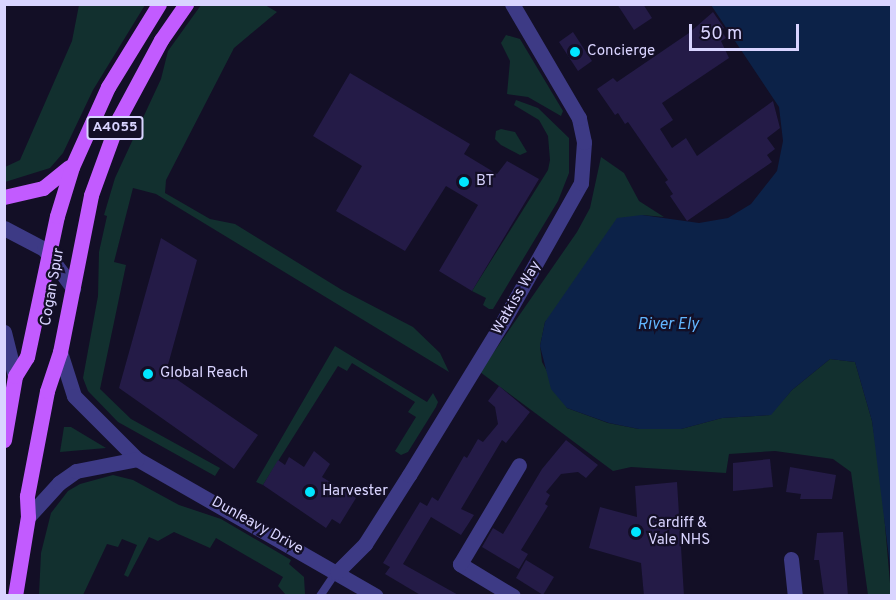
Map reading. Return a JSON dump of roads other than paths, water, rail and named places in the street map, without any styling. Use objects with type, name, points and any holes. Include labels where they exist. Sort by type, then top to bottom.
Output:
[{"type":"main road","name":"Cogan Spur","points":[[4,440],[15,376],[27,357],[48,254],[79,149],[108,87],[142,28],[159,4]]},
{"type":"main road","name":"Cogan Spur","points":[[15,596],[28,517],[27,496],[47,391],[60,352],[73,288],[78,246],[101,164],[119,118],[160,40],[186,4]]},
{"type":"main road","points":[[4,197],[27,194],[57,180],[79,149]]},
{"type":"street","name":"Watkiss Way","points":[[337,572],[364,544],[409,475],[501,325],[581,183],[584,142],[579,118],[512,4]]},
{"type":"street","points":[[4,228],[30,239],[48,254],[73,288]]},
{"type":"street","points":[[4,332],[15,376]]},
{"type":"street","name":"Dunleavy Drive","points":[[60,352],[74,396],[137,459],[376,596]]},
{"type":"street","points":[[28,517],[59,483],[76,471],[137,459]]},
{"type":"street","points":[[513,596],[460,564],[519,465]]},
{"type":"street","points":[[791,559],[795,596]]},
{"type":"lane","points":[[320,596],[337,572]]},
{"type":"water","name":"River Ely","points":[[711,5],[891,5],[891,574],[872,421],[855,362],[830,359],[792,390],[771,415],[722,418],[681,429],[639,429],[609,423],[567,408],[551,389],[540,346],[545,322],[617,218],[642,215],[699,223],[728,218],[751,204],[777,171],[783,141],[779,107]]},
{"type":"place","name":"Concierge","points":[[575,52]]},
{"type":"place","name":"BT","points":[[464,182]]},
{"type":"place","name":"Global Reach","points":[[148,374]]},
{"type":"place","name":"Harvester","points":[[310,492]]},
{"type":"place","name":"Cardiff & Vale NHS","points":[[636,532]]}]
